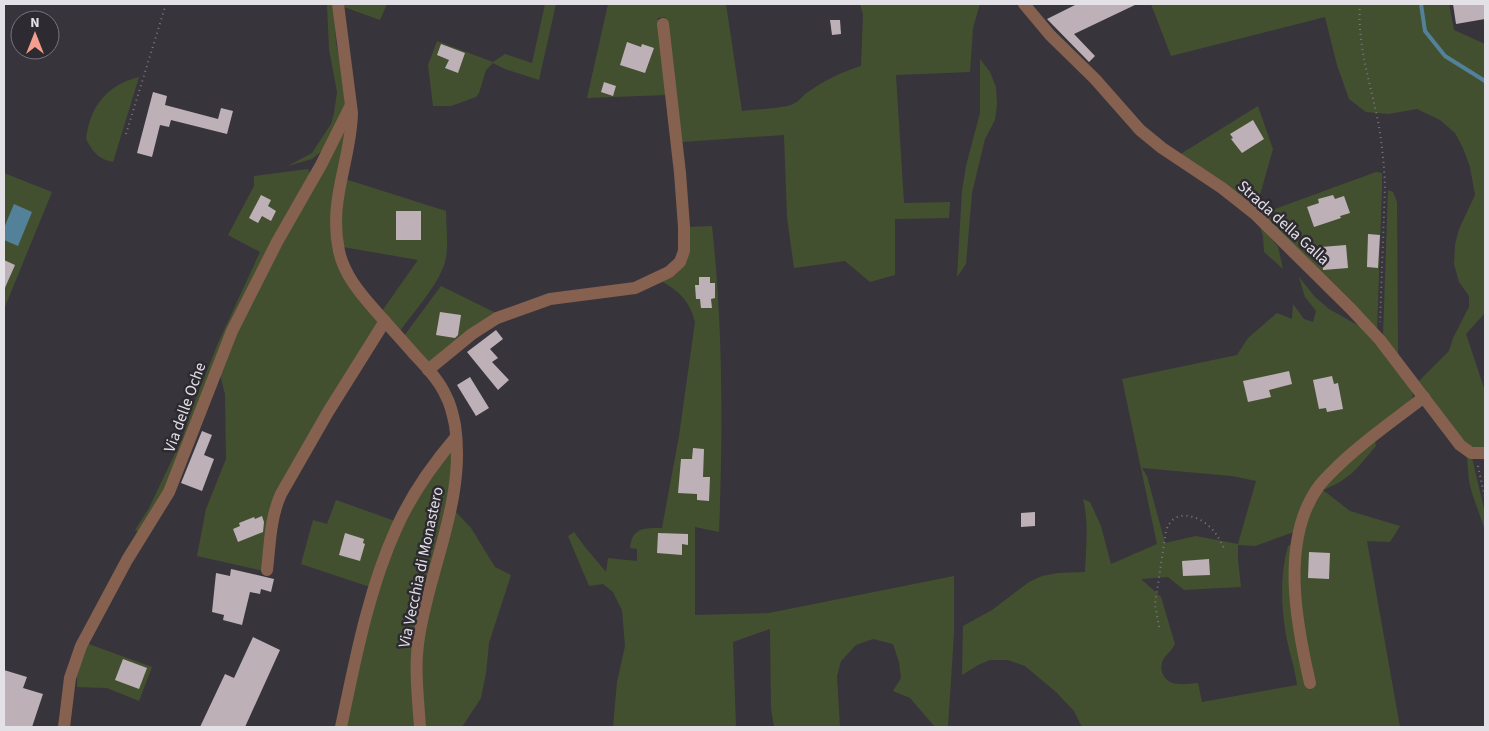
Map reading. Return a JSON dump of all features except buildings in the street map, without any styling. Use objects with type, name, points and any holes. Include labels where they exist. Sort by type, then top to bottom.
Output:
[{"type":"street","name":"Via Vecchia di Monastero","points":[[338,4],[352,103],[351,127],[336,207],[338,245],[343,264],[354,285],[428,370],[447,397],[454,419],[456,437],[454,501],[428,597],[417,648],[416,674],[420,727]]},
{"type":"street","name":"Strada della Galla","points":[[1024,4],[1040,23],[1089,72],[1140,130],[1162,148],[1222,188],[1255,214],[1380,340],[1460,445],[1469,452],[1480,453]]},
{"type":"street","points":[[428,370],[472,334],[496,318],[550,299],[635,288],[669,272],[680,262],[684,247],[683,209],[663,24]]},
{"type":"street","name":"Via delle Oche","points":[[64,727],[70,678],[81,646],[127,560],[172,486],[230,336],[276,242],[321,165],[352,103]]},
{"type":"street","points":[[267,570],[275,509],[280,494],[328,412],[385,321]]},
{"type":"street","points":[[1310,683],[1299,630],[1295,583],[1298,536],[1309,503],[1319,485],[1346,459],[1368,439],[1424,397]]},
{"type":"street","points":[[341,727],[366,618],[392,536],[425,476],[456,437]]},
{"type":"path","points":[[126,134],[166,4]]},
{"type":"path","points":[[1360,4],[1361,42],[1382,141],[1384,164],[1380,340]]},
{"type":"path","points":[[1480,453],[1485,498]]},
{"type":"path","points":[[1158,627],[1155,604],[1166,531],[1171,520],[1178,516],[1186,516],[1200,520],[1216,534],[1224,548]]},
{"type":"green space","points":[[327,4],[334,4],[336,43],[344,81],[345,105],[323,150],[312,159],[288,166],[312,153],[331,124],[334,113],[337,92],[329,49]]},
{"type":"green space","points":[[343,4],[387,4],[380,20],[344,7]]},
{"type":"green space","points":[[545,4],[556,4],[539,80],[493,63],[486,70],[476,97],[451,106],[433,106],[428,65],[437,41],[493,62],[505,54],[532,63]]},
{"type":"green space","points":[[608,4],[726,4],[742,111],[777,108],[797,102],[806,93],[827,80],[861,66],[863,14],[860,4],[980,4],[973,28],[970,72],[896,75],[904,203],[950,202],[949,218],[895,219],[895,275],[870,282],[845,261],[794,268],[787,217],[784,135],[682,142],[665,17],[658,18],[666,95],[587,98]]},
{"type":"green space","points":[[1151,4],[1449,4],[1454,30],[1485,44],[1485,313],[1466,334],[1485,391],[1485,449],[1467,445],[1419,381],[1449,351],[1453,338],[1469,307],[1469,296],[1459,282],[1454,264],[1455,245],[1459,229],[1475,195],[1470,167],[1455,133],[1440,120],[1417,109],[1388,114],[1366,112],[1349,99],[1337,65],[1325,17],[1171,56]]},
{"type":"green space","points":[[980,59],[990,72],[996,87],[997,105],[995,120],[985,139],[972,193],[966,264],[957,277],[962,191],[966,166],[980,113]]},
{"type":"green space","points":[[139,77],[113,162],[103,159],[94,151],[86,139],[91,117],[96,107],[109,91],[118,85]]},
{"type":"green space","points":[[1258,106],[1273,149],[1256,209],[1179,155]]},
{"type":"green space","points":[[346,124],[333,240],[378,323],[278,492],[264,571],[197,556],[206,509],[226,459],[225,394],[219,371],[273,258]]},
{"type":"green space","points":[[308,169],[310,173],[169,482],[139,532],[135,530],[149,508],[182,439],[218,343],[260,252],[228,235],[254,186],[254,176]]},
{"type":"green space","points":[[1376,172],[1382,173],[1377,330],[1261,214]]},
{"type":"green space","points":[[4,173],[52,192],[4,309]]},
{"type":"green space","points":[[345,179],[446,211],[447,250],[442,271],[400,331],[382,311],[418,260],[343,247],[341,228]]},
{"type":"green space","points":[[1388,190],[1393,192],[1397,202],[1398,355],[1383,336]]},
{"type":"green space","points":[[1259,224],[1278,247],[1283,269],[1264,252],[1263,236]]},
{"type":"green space","points":[[712,226],[716,264],[721,379],[719,532],[695,527],[695,615],[769,613],[954,576],[954,633],[948,727],[935,727],[910,698],[893,691],[901,678],[899,662],[893,644],[873,639],[856,645],[841,661],[837,676],[840,727],[774,727],[771,708],[770,629],[733,642],[736,727],[613,727],[617,682],[625,646],[622,610],[613,592],[603,584],[589,586],[568,536],[574,532],[606,572],[608,558],[637,561],[637,549],[630,548],[633,536],[637,532],[650,528],[662,528],[679,436],[695,322],[690,308],[683,297],[661,281],[672,275],[689,227]]},
{"type":"green space","points":[[1299,277],[1315,297],[1329,309],[1361,327],[1375,342],[1411,389],[1413,396],[1411,401],[1368,434],[1315,483],[1302,506],[1294,532],[1255,546],[1238,545],[1241,587],[1184,590],[1168,577],[1141,579],[1161,597],[1175,644],[1164,658],[1161,668],[1164,677],[1168,681],[1177,684],[1198,683],[1202,702],[1297,685],[1286,635],[1282,601],[1285,557],[1288,546],[1292,544],[1290,580],[1295,632],[1305,684],[1315,682],[1305,636],[1300,594],[1301,558],[1307,522],[1313,506],[1322,491],[1334,477],[1375,441],[1376,446],[1353,472],[1340,482],[1323,490],[1350,511],[1400,526],[1390,542],[1367,541],[1400,727],[1082,727],[1074,711],[1056,692],[1025,666],[1008,660],[990,660],[962,675],[963,626],[992,610],[1029,582],[1042,576],[1058,573],[1085,572],[1087,526],[1083,499],[1090,502],[1101,526],[1111,564],[1157,544],[1122,379],[1237,355],[1248,338],[1277,313],[1292,319],[1293,304],[1304,319],[1313,322],[1316,311],[1305,297]],"holes":[[[1142,468],[1232,476],[1256,481],[1238,544],[1196,536],[1165,543],[1147,476]]]},
{"type":"green space","points":[[441,286],[498,314],[429,363],[404,336]]},
{"type":"green space","points":[[453,448],[452,481],[419,618],[415,727],[345,727],[372,611],[391,555],[402,527],[419,494]]},
{"type":"green space","points":[[1467,457],[1472,458],[1485,513],[1485,530],[1469,481]]},
{"type":"green space","points":[[336,500],[395,521],[370,587],[301,564],[313,520],[327,524]]},
{"type":"green space","points":[[455,511],[471,528],[495,567],[511,575],[489,643],[481,698],[462,727],[424,727],[422,683],[423,637]]},
{"type":"green space","points":[[86,643],[152,667],[139,701],[107,688],[77,687],[77,674]]},
{"type":"water","points":[[14,204],[32,212],[18,246],[4,240],[4,228]]},
{"type":"waterway","points":[[1421,4],[1425,31],[1445,56],[1485,81]]}]
